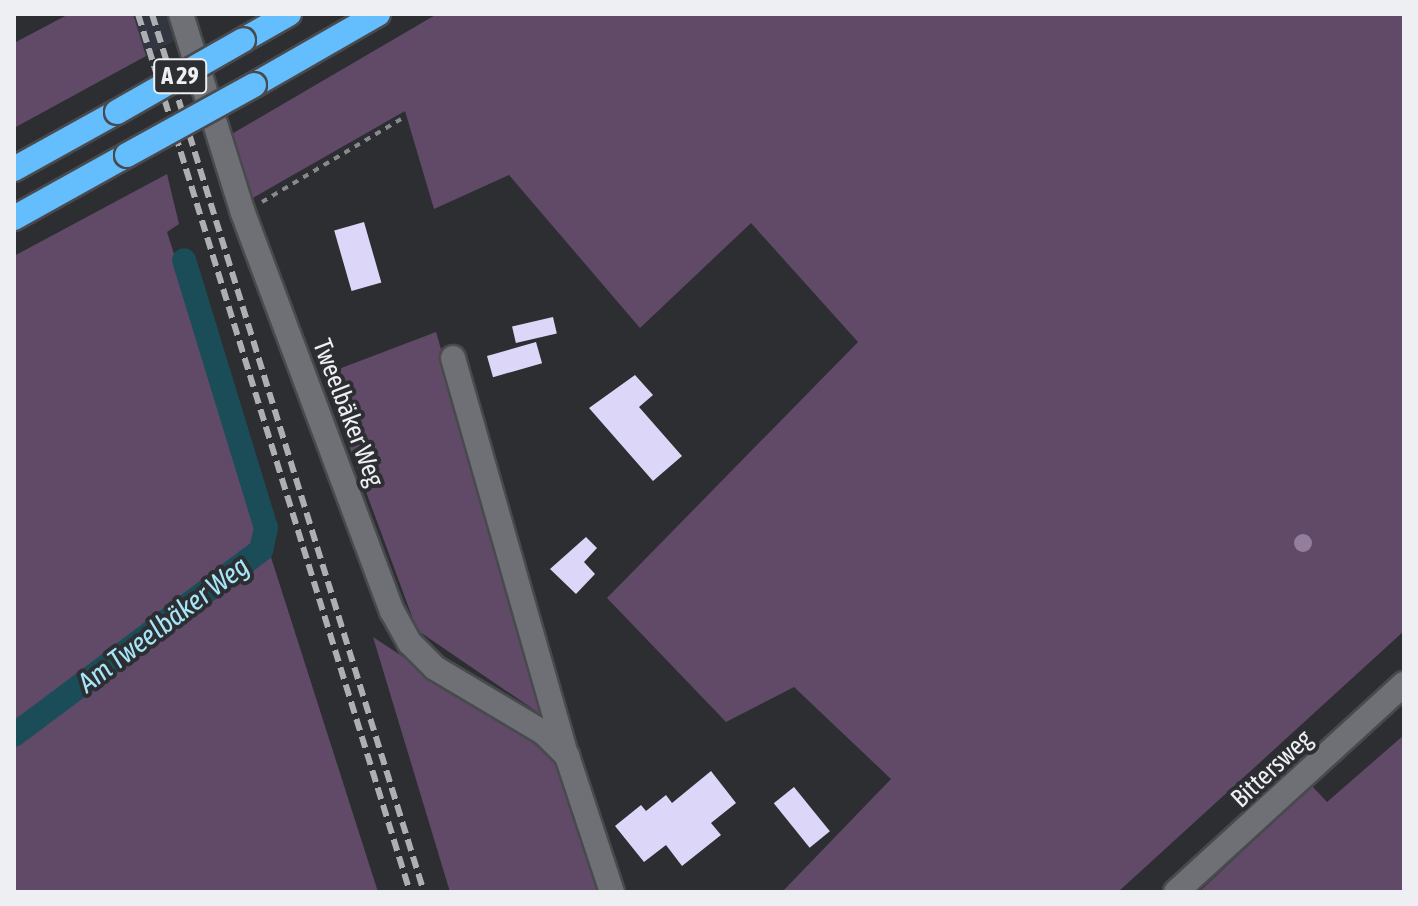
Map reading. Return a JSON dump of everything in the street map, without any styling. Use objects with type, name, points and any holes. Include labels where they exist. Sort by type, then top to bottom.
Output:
[{"type":"highway","name":"A 29","points":[[14,169],[289,14]]},
{"type":"highway","name":"A 29","points":[[14,218],[378,14]]},
{"type":"street","name":"Tweelbäker Weg","points":[[181,14],[243,213],[392,611],[410,643],[435,668],[544,733],[567,756]]},
{"type":"street","name":"Tweelbäker Weg","points":[[453,358],[567,756],[612,892]]},
{"type":"street","name":"Bittersweg","points":[[1176,892],[1404,684]]},
{"type":"path","points":[[243,213],[401,119]]},
{"type":"shaded area","points":[[69,14],[133,14],[146,56],[14,128],[14,43]]},
{"type":"shaded area","points":[[133,14],[175,14],[183,36],[146,56]]},
{"type":"shaded area","points":[[437,14],[1404,14],[1404,631],[1118,892],[782,892],[891,779],[794,687],[726,722],[607,598],[858,342],[751,223],[640,328],[509,175],[434,209],[405,111],[251,199],[230,135]]},
{"type":"shaded area","points":[[167,174],[179,224],[167,232],[378,892],[14,892],[14,256]]},
{"type":"shaded area","points":[[436,332],[549,720],[417,630],[323,375]]},
{"type":"shaded area","points":[[373,637],[560,760],[604,892],[450,892]]},
{"type":"shaded area","points":[[1404,735],[1404,892],[1199,892],[1312,786],[1327,802]]},
{"type":"building","points":[[364,222],[381,283],[352,291],[334,231]]},
{"type":"building","points":[[553,317],[557,334],[516,343],[512,326]]},
{"type":"building","points":[[536,342],[542,363],[493,377],[487,356]]},
{"type":"building","points":[[635,375],[653,395],[639,407],[682,456],[653,481],[589,408]]},
{"type":"building","points":[[586,537],[597,548],[584,562],[595,574],[576,594],[550,569]]},
{"type":"building","points":[[711,771],[736,803],[711,823],[721,835],[682,866],[666,845],[644,862],[615,826],[641,805],[646,811],[666,795],[672,803]]},
{"type":"building","points":[[794,787],[830,831],[810,848],[774,803]]},
{"type":"waterway","name":"Am Tweelbäker Weg","points":[[14,735],[261,550],[266,528],[184,260]]},
{"type":"railway","points":[[138,14],[410,892]]},
{"type":"railway","points":[[152,14],[424,892]]}]
